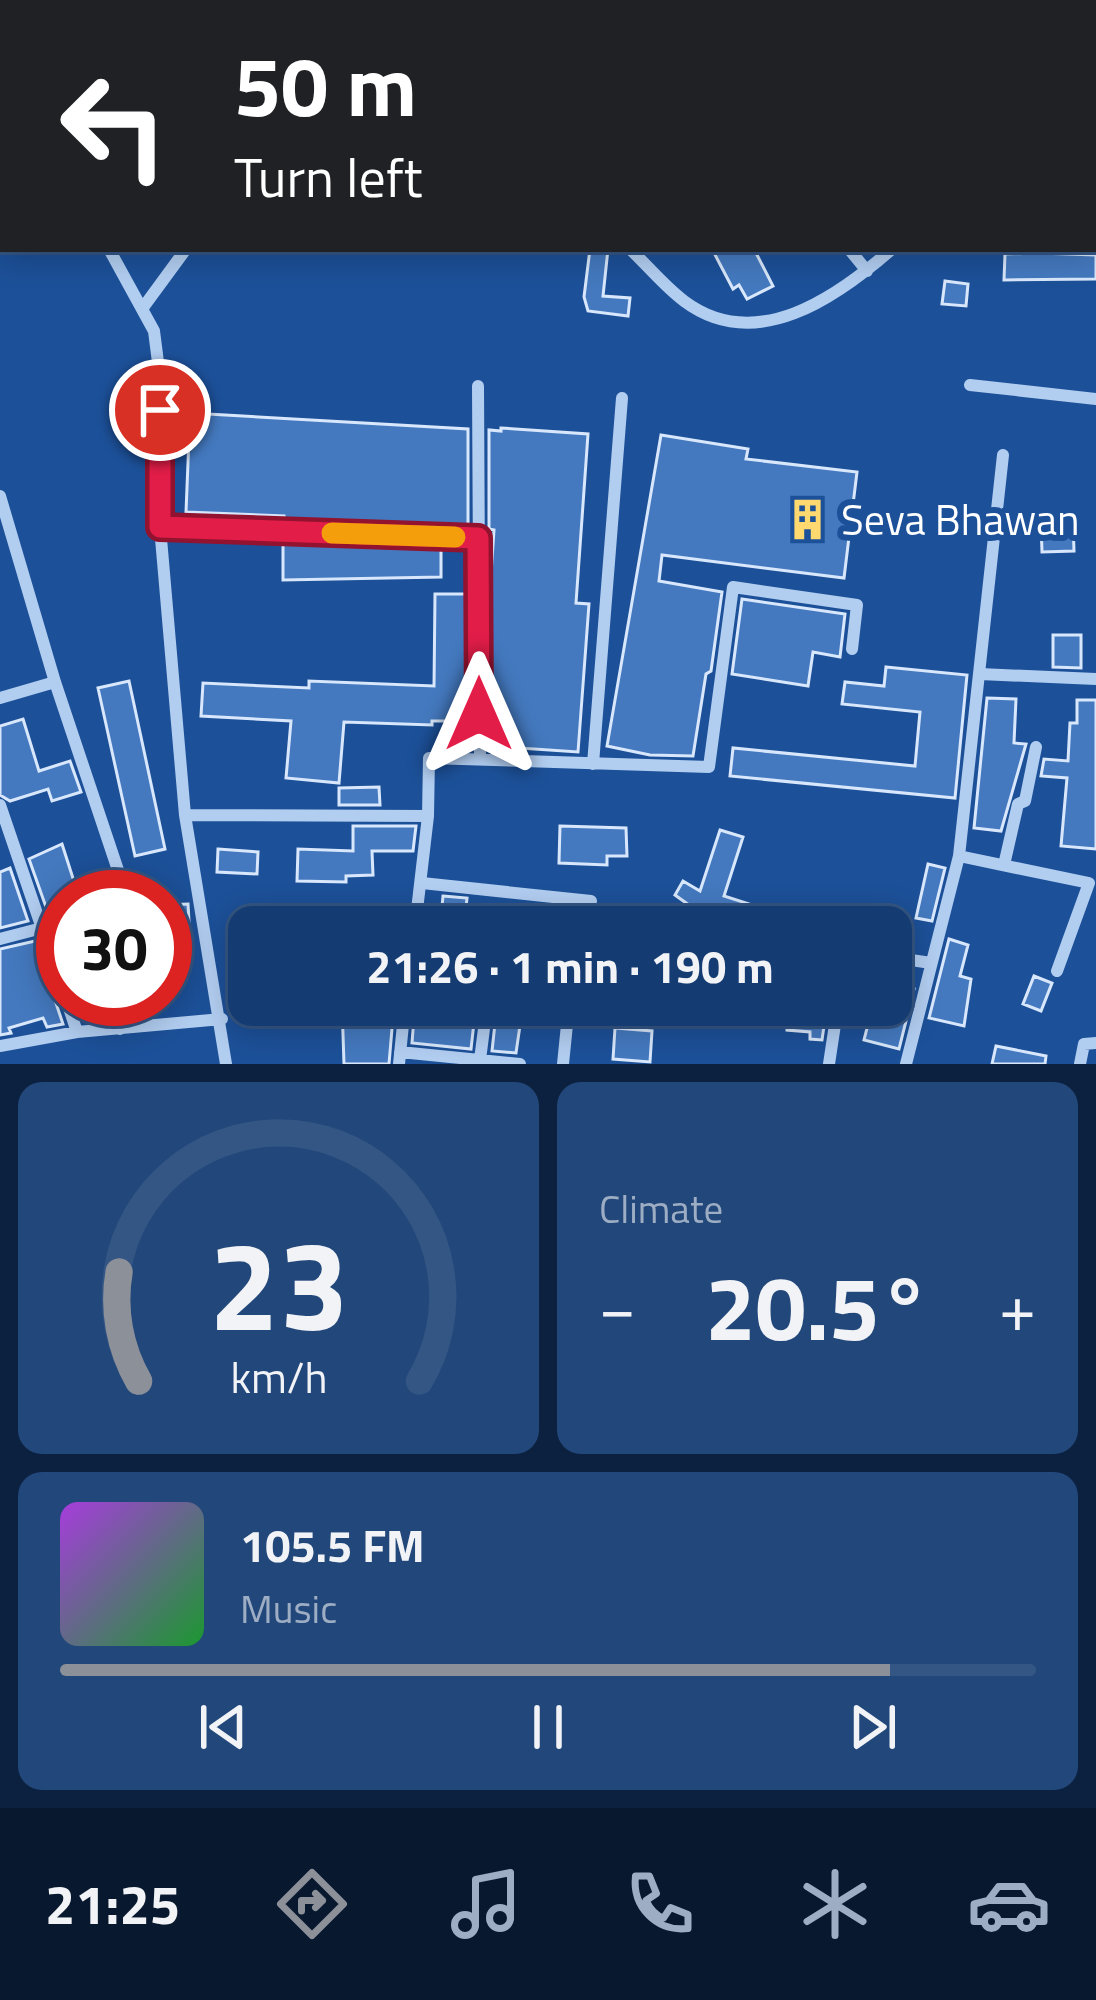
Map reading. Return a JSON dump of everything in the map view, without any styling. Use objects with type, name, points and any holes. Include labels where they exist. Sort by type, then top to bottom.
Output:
[{"type":"street","points":[[111,252],[154,331],[160,370],[160,527],[184,815],[226,1064]]},
{"type":"street","points":[[142,309],[184,252]]},
{"type":"street","points":[[632,252],[685,302],[713,317],[749,324],[810,310],[889,252]]},
{"type":"street","points":[[851,252],[867,271]]},
{"type":"street","points":[[970,385],[1096,399]]},
{"type":"street","points":[[478,386],[480,758]]},
{"type":"street","points":[[593,764],[622,398]]},
{"type":"street","points":[[906,1064],[959,856],[1003,455]]},
{"type":"street","points":[[0,496],[118,870]]},
{"type":"street","points":[[160,527],[478,538]]},
{"type":"street","points":[[418,906],[429,758],[710,767],[733,587],[857,605],[852,649]]},
{"type":"street","points":[[980,674],[1096,679]]},
{"type":"street","points":[[0,698],[55,682]]},
{"type":"street","points":[[1004,865],[1036,747]]},
{"type":"street","points":[[0,805],[36,910]]},
{"type":"street","points":[[184,815],[428,816]]},
{"type":"street","points":[[959,856],[1089,883],[1057,971]]},
{"type":"street","points":[[422,883],[591,902]]},
{"type":"street","points":[[0,939],[36,930]]},
{"type":"street","points":[[912,960],[931,963]]},
{"type":"street","points":[[0,1046],[77,1033],[222,1019]]},
{"type":"street","points":[[75,1026],[77,1033]]},
{"type":"street","points":[[403,1026],[399,1058],[520,1064]]},
{"type":"street","points":[[480,1060],[485,1026]]},
{"type":"street","points":[[563,1064],[567,1026]]},
{"type":"street","points":[[829,1064],[835,1026]]},
{"type":"street","points":[[1080,1064],[1084,1044],[1096,1042]]},
{"type":"building","points":[[590,252],[608,252],[603,296],[630,298],[628,316],[588,311],[584,297]]},
{"type":"building","points":[[714,252],[756,252],[773,286],[747,299],[739,285],[733,289]]},
{"type":"building","points":[[1005,254],[1096,255],[1096,279],[1004,280]]},
{"type":"building","points":[[945,281],[968,284],[966,306],[942,304]]},
{"type":"building","points":[[190,413],[468,429],[468,527],[284,521],[284,516],[186,512]]},
{"type":"building","points":[[489,430],[588,434],[576,603],[589,604],[578,752],[491,746],[494,530],[489,529]]},
{"type":"building","points":[[661,435],[748,449],[746,459],[857,472],[844,578],[662,555],[659,581],[722,592],[693,756],[650,755],[607,746]]},
{"type":"building","points":[[1073,521],[1074,551],[1042,552],[1041,522]]},
{"type":"building","points":[[283,542],[441,547],[441,577],[283,580]]},
{"type":"building","points":[[435,594],[469,594],[469,721],[432,721],[432,725],[344,722],[339,783],[286,778],[291,721],[201,716],[203,683],[309,688],[309,681],[434,686]]},
{"type":"building","points":[[742,599],[845,614],[840,657],[813,652],[808,686],[732,674]]},
{"type":"building","points":[[1053,635],[1081,635],[1081,668],[1053,667]]},
{"type":"building","points":[[886,667],[967,675],[955,798],[730,776],[733,748],[915,766],[920,712],[842,704],[845,682],[884,686]]},
{"type":"building","points":[[129,681],[165,849],[135,856],[98,688]]},
{"type":"building","points":[[987,698],[1016,699],[1014,743],[1026,744],[1001,831],[974,828]]},
{"type":"building","points":[[1077,700],[1096,700],[1096,849],[1061,846],[1067,778],[1041,776],[1044,759],[1068,761]]},
{"type":"building","points":[[23,719],[39,771],[70,761],[81,792],[52,801],[48,789],[10,801],[0,795],[0,726]]},
{"type":"building","points":[[379,787],[380,805],[339,805],[339,788]]},
{"type":"building","points":[[353,826],[416,826],[413,851],[372,851],[373,875],[346,876],[346,882],[297,881],[298,849],[353,851]]},
{"type":"building","points":[[560,826],[626,828],[627,856],[607,856],[607,865],[559,863]]},
{"type":"building","points":[[720,830],[743,837],[724,896],[755,906],[690,906],[675,895],[683,881],[700,891]]},
{"type":"building","points":[[62,844],[70,870],[36,870],[36,879],[29,859]]},
{"type":"building","points":[[218,849],[258,852],[257,874],[217,872]]},
{"type":"building","points":[[928,864],[945,868],[932,921],[916,918]]},
{"type":"building","points":[[10,868],[28,921],[0,928],[0,872]]},
{"type":"building","points":[[443,896],[467,898],[466,906],[442,906]]},
{"type":"building","points":[[949,939],[968,945],[960,976],[971,979],[964,1026],[929,1018]]},
{"type":"building","points":[[36,944],[36,1020],[0,1035],[0,949]]},
{"type":"building","points":[[1034,976],[1052,983],[1041,1011],[1023,1004]]},
{"type":"building","points":[[343,1026],[392,1026],[389,1064],[344,1064]]},
{"type":"building","points":[[413,1026],[474,1026],[471,1049],[412,1043]]},
{"type":"building","points":[[495,1026],[520,1026],[516,1053],[492,1051]]},
{"type":"building","points":[[787,1026],[824,1026],[822,1040],[810,1039],[810,1032],[787,1030]]},
{"type":"building","points":[[868,1026],[905,1026],[899,1049],[864,1040]]},
{"type":"building","points":[[615,1028],[652,1031],[650,1062],[613,1059]]},
{"type":"building","points":[[996,1046],[1046,1056],[1045,1064],[992,1064]]},
{"type":"slow traffic","points":[[332,533],[455,537]]},
{"type":"place","name":"Seva Bhawan","points":[[807,520]]},
{"type":"route","points":[[160,410],[160,527],[478,538],[479,714]]}]
